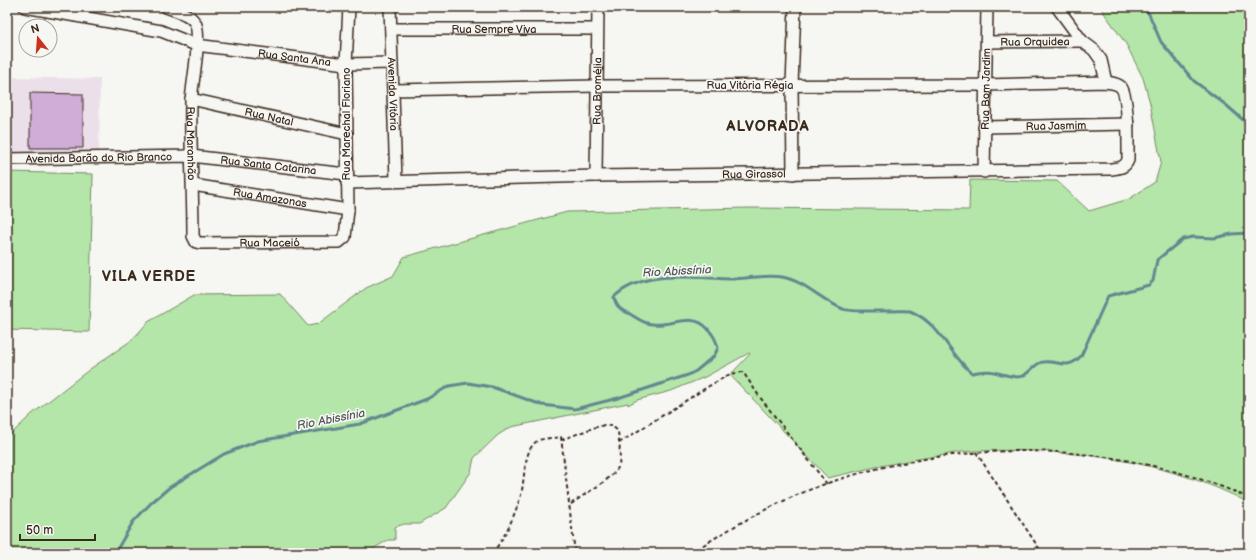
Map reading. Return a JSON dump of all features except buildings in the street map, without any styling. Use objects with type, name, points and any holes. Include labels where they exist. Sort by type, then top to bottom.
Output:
[{"type":"street","name":"Rua Maranhão","points":[[166,7],[188,16],[193,20],[197,33],[192,99],[191,156],[193,185],[193,236],[196,242]]},
{"type":"street","name":"Rua Marechal Floriano","points":[[343,240],[347,232],[348,210],[346,64],[349,7]]},
{"type":"street","name":"Avenida Vitória","points":[[390,7],[396,180]]},
{"type":"street","name":"Rua Bromélia","points":[[596,176],[598,7]]},
{"type":"street","points":[[793,174],[792,85],[795,7]]},
{"type":"street","name":"Rua Bom Jardim","points":[[984,172],[988,7]]},
{"type":"street","points":[[1057,7],[1082,41],[1094,50],[1101,60],[1106,82],[1115,84],[1122,90],[1128,124]]},
{"type":"street","name":"Rua Santa Ana","points":[[31,8],[161,31],[196,45],[346,64],[392,64]]},
{"type":"street","name":"Rua Sempre Viva","points":[[391,29],[597,29]]},
{"type":"street","name":"Rua Orquidea","points":[[987,42],[1082,41]]},
{"type":"street","name":"Rua Vitória Régia","points":[[393,90],[597,86],[985,85],[1106,82]]},
{"type":"street","name":"Rua Natal","points":[[192,99],[347,134]]},
{"type":"street","name":"Rua Jasmim","points":[[984,127],[1128,124]]},
{"type":"street","name":"Rua Girassol","points":[[396,180],[1111,169],[1126,165],[1128,160],[1128,124]]},
{"type":"street","name":"Rua Santa Catarina","points":[[191,156],[347,178],[396,180]]},
{"type":"street","name":"Avenida Barão do Rio Branco","points":[[7,160],[191,156]]},
{"type":"street","name":"Rua Amazonas","points":[[193,185],[348,210]]},
{"type":"street","name":"Rua Maceió","points":[[196,242],[331,242],[343,240]]},
{"type":"path","points":[[619,443],[709,386],[730,374],[743,372],[759,396],[827,484]]},
{"type":"path","points":[[561,440],[604,425],[612,426],[618,431],[619,464],[616,472],[598,486],[579,497],[570,506]]},
{"type":"path","points":[[492,553],[511,521],[519,500],[530,448],[538,440],[560,437],[576,553]]},
{"type":"path","points":[[976,452],[1042,553]]},
{"type":"path","points":[[691,553],[741,522],[768,508],[827,484],[868,471],[913,461],[976,452],[1064,452],[1125,460],[1184,474],[1249,498]]},
{"type":"path","points":[[699,548],[702,553]]},
{"type":"shaded area","points":[[7,77],[100,79],[99,152],[7,152]]},
{"type":"green space","points":[[1100,7],[1249,7],[1249,503],[1218,488],[1185,476],[1151,467],[1115,459],[1044,451],[1008,450],[960,452],[869,468],[828,478],[730,375],[750,354],[749,353],[705,377],[671,391],[637,400],[628,405],[628,403],[511,427],[498,435],[474,458],[471,472],[446,508],[419,524],[404,524],[395,527],[395,540],[388,540],[366,553],[7,553],[7,438],[32,414],[90,369],[132,340],[148,322],[194,295],[280,294],[308,326],[318,324],[366,288],[393,276],[404,257],[567,212],[749,208],[969,210],[970,180],[1057,181],[1089,211],[1129,199],[1155,182],[1161,162],[1150,103],[1143,78],[1126,44]]},
{"type":"green space","points":[[7,172],[93,174],[89,332],[7,330]]},
{"type":"waterway","points":[[1143,7],[1149,14],[1161,42],[1194,81],[1226,105],[1249,125]]},
{"type":"waterway","name":"Rio Abissínia","points":[[115,553],[133,522],[151,503],[170,487],[224,454],[258,441],[360,424],[427,399],[449,386],[468,383],[492,387],[542,405],[575,409],[618,398],[696,371],[714,356],[718,348],[713,335],[702,324],[696,321],[689,320],[667,324],[649,324],[622,310],[616,303],[614,297],[626,288],[639,282],[669,277],[730,279],[776,276],[790,279],[843,309],[856,311],[910,311],[929,323],[972,373],[986,371],[1017,377],[1025,375],[1036,365],[1043,362],[1067,364],[1081,356],[1108,296],[1149,285],[1153,281],[1157,260],[1183,239],[1193,237],[1214,238],[1232,234],[1249,233]]},
{"type":"district","name":"ALVORADA","points":[[768,126]]},
{"type":"district","name":"VILA VERDE","points":[[149,276]]}]
